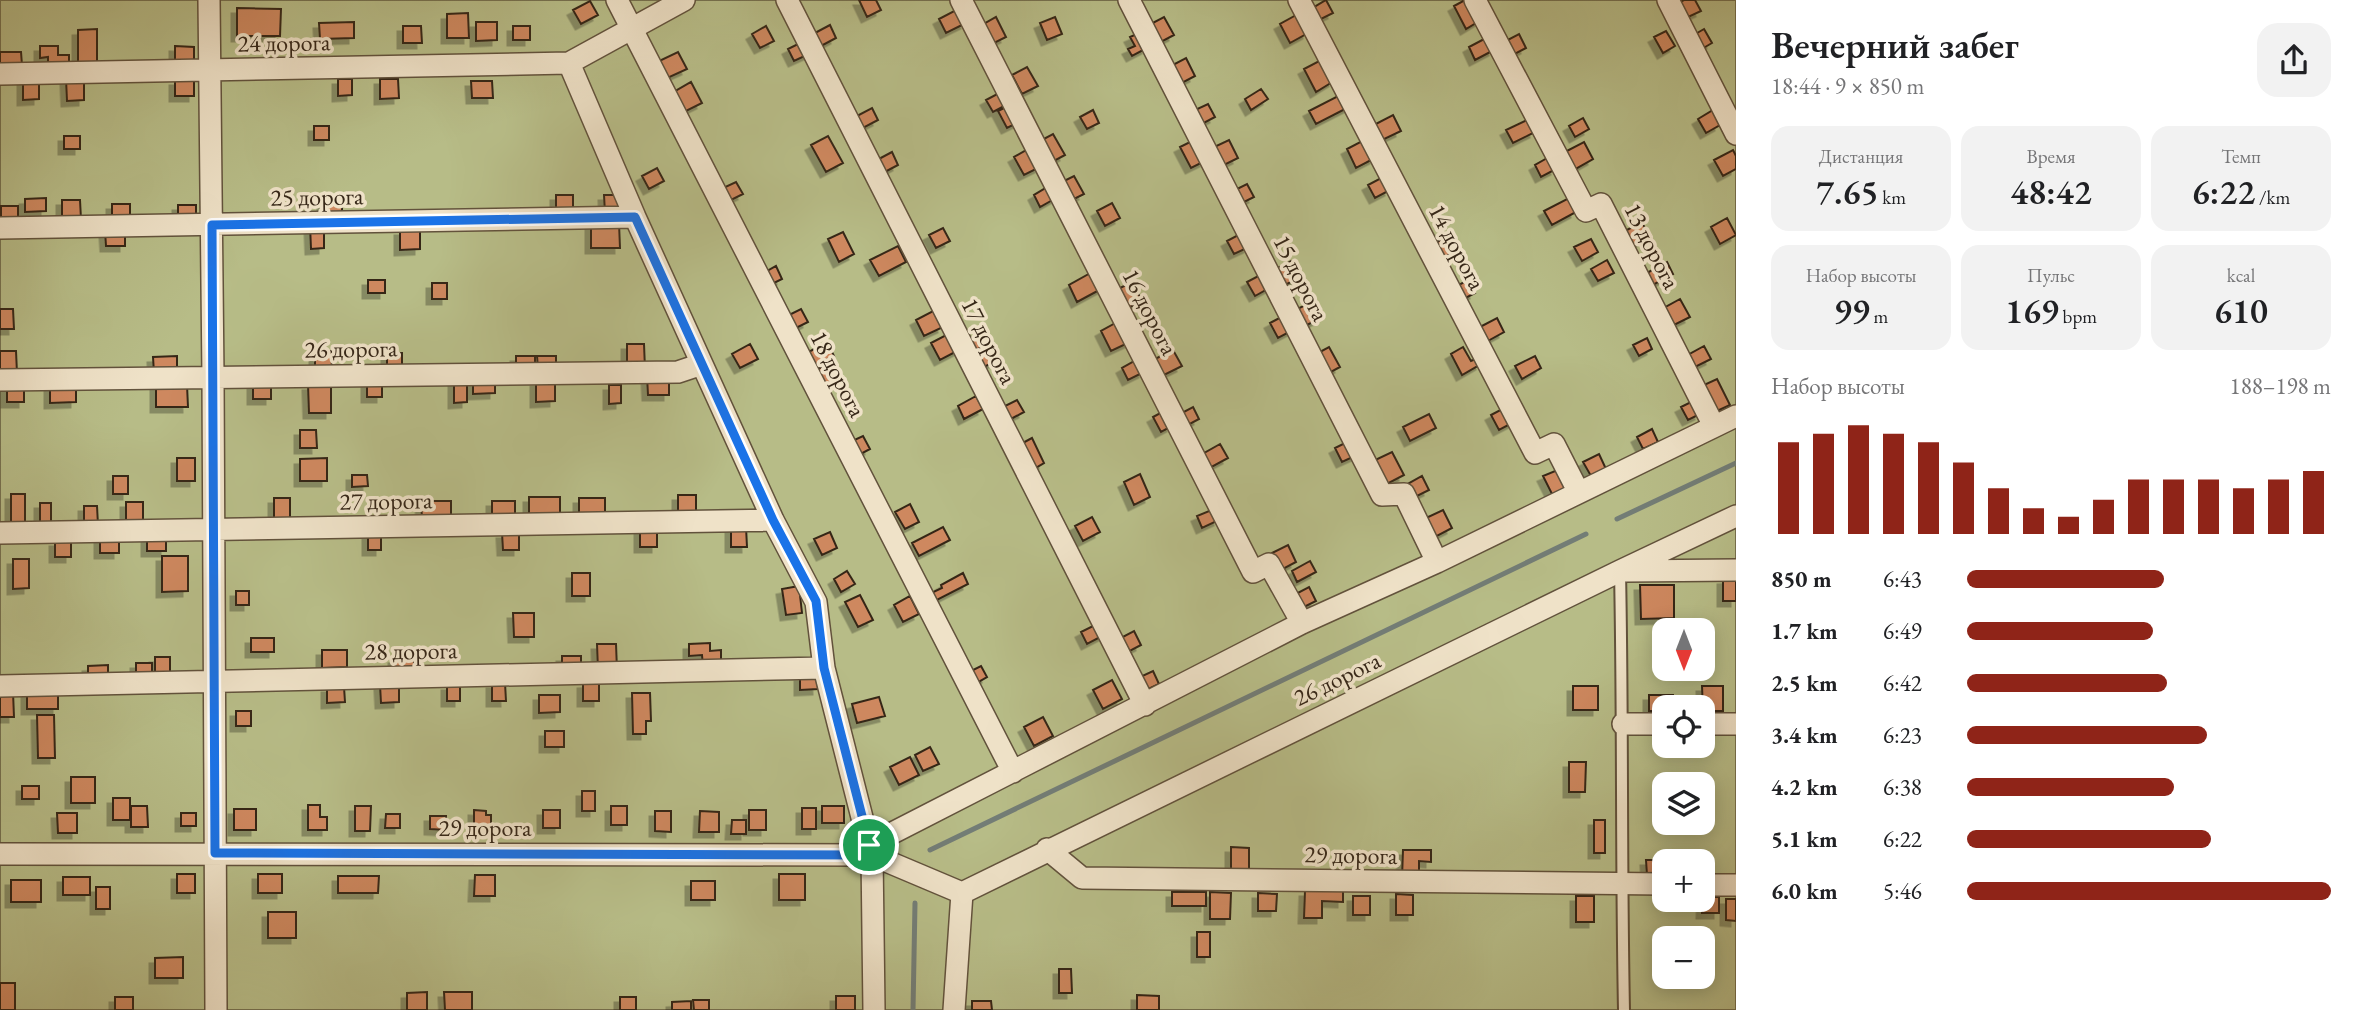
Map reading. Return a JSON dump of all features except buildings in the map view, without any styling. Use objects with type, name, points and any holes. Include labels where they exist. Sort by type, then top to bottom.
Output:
[{"type":"street","points":[[209,0],[216,1010]]},
{"type":"street","name":"18 дорога","points":[[617,0],[1013,772]]},
{"type":"street","points":[[684,0],[569,63],[635,217],[773,520],[816,601],[824,668],[870,850],[874,1010]]},
{"type":"street","name":"17 дорога","points":[[787,0],[1145,705]]},
{"type":"street","name":"16 дорога","points":[[961,0],[1253,572],[1269,564],[1302,623]]},
{"type":"street","name":"15 дорога","points":[[1129,0],[1382,495],[1404,494],[1437,562]]},
{"type":"street","name":"14 дорога","points":[[1299,0],[1535,453],[1553,444],[1578,491]]},
{"type":"street","name":"13 дорога","points":[[1475,0],[1586,211],[1601,204],[1714,426]]},
{"type":"street","points":[[1668,0],[1736,134]]},
{"type":"street","name":"24 дорога","points":[[0,74],[569,63]]},
{"type":"street","name":"25 дорога","points":[[0,228],[635,217]]},
{"type":"street","name":"26 дорога","points":[[0,380],[678,372],[702,364]]},
{"type":"street","points":[[870,850],[1013,772],[1302,623],[1437,562],[1736,416]]},
{"type":"street","name":"26 дорога","points":[[961,893],[1736,516]]},
{"type":"street","name":"27 дорога","points":[[0,533],[773,520]]},
{"type":"street","points":[[1620,571],[1736,570]]},
{"type":"street","name":"28 дорога","points":[[0,686],[824,668]]},
{"type":"street","points":[[1623,724],[1652,724]]},
{"type":"street","points":[[1715,724],[1736,724]]},
{"type":"street","name":"29 дорога","points":[[1047,849],[1082,878],[1652,884]]},
{"type":"street","name":"29 дорога","points":[[0,853],[870,850],[961,893]]},
{"type":"street","points":[[1715,885],[1736,885]]},
{"type":"street","points":[[954,1010],[961,893]]},
{"type":"lane","points":[[1620,571],[1624,1010]]},
{"type":"green space","points":[[0,0],[1736,0],[1736,1010],[0,1010]]},
{"type":"waterway","points":[[1617,519],[1736,463]]},
{"type":"waterway","points":[[930,850],[1586,534]]},
{"type":"waterway","points":[[913,1010],[915,903]]},
{"type":"route","points":[[635,217],[773,520],[816,601],[824,668],[869,845],[872,855],[215,853],[212,225],[635,217]]}]
